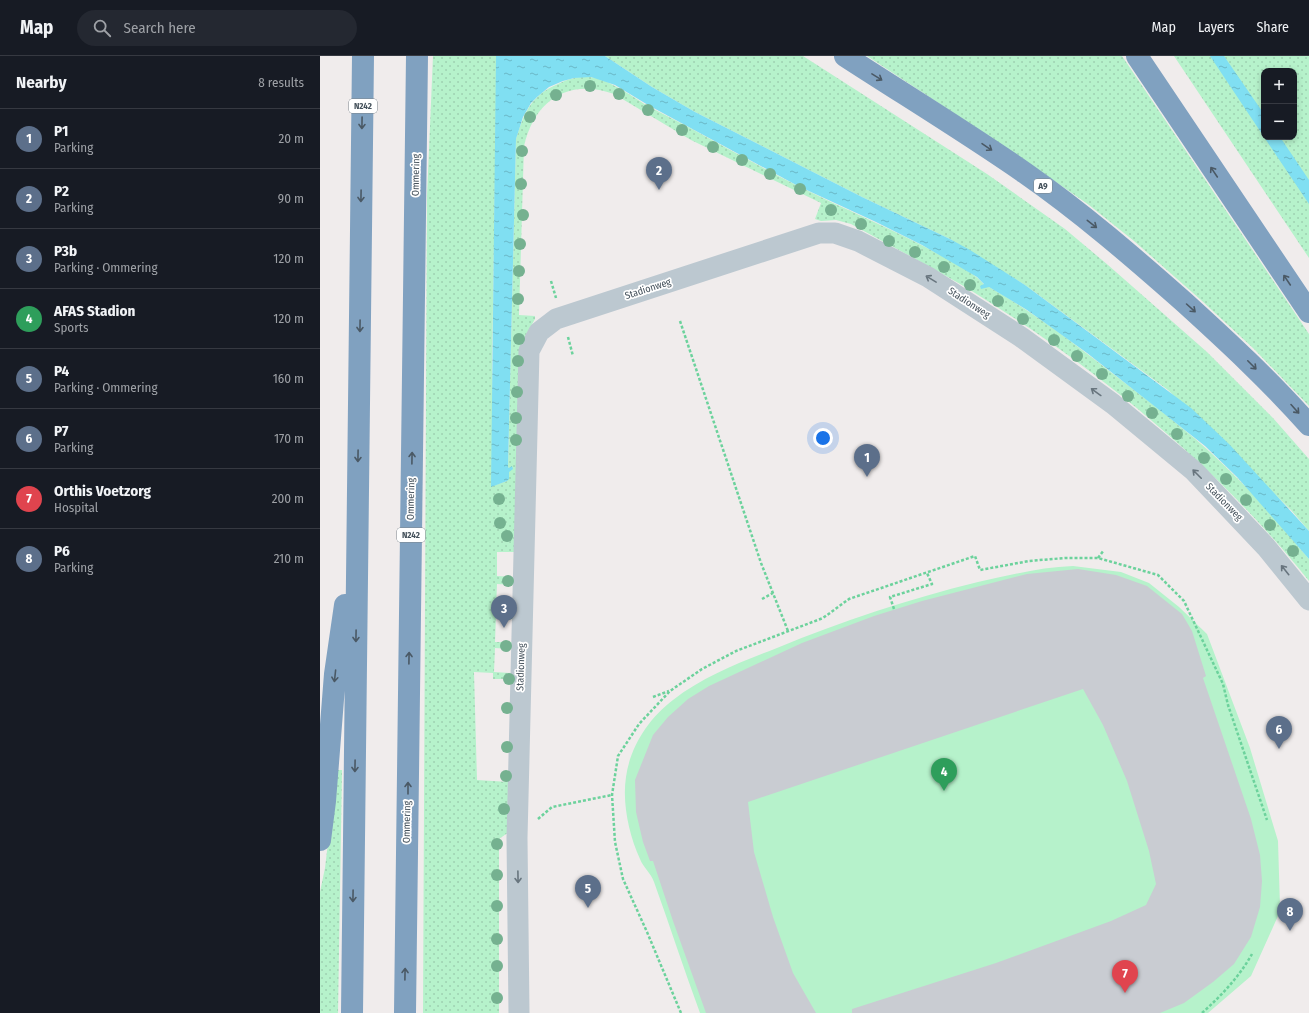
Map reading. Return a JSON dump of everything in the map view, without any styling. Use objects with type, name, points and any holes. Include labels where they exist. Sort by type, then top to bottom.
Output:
[{"type":"highway","name":"N242","points":[[352,1013],[363,56]]},
{"type":"highway","name":"Ommering","points":[[404,1013],[417,56]]},
{"type":"highway","name":"A9","points":[[845,56],[936,114],[1025,174],[1113,240],[1224,338],[1280,393],[1309,425]]},
{"type":"highway","points":[[1137,56],[1309,312]]},
{"type":"highway","name":"N242","points":[[320,840],[325,801],[335,674],[357,527]]},
{"type":"lane","name":"Stadionweg","points":[[519,1013],[517,838],[529,351],[538,332],[556,319],[819,233],[835,233],[858,241],[928,277],[1021,337],[1114,404],[1194,471],[1266,547],[1309,600]]},
{"type":"path","points":[[680,321],[761,563],[788,631]]},
{"type":"path","points":[[1098,558],[1104,550]]},
{"type":"path","points":[[681,1013],[648,932],[623,879],[615,842],[612,795],[618,756],[639,724],[670,691],[702,669],[736,651],[823,618],[850,599],[975,556],[980,570],[1029,561],[1066,558],[1098,558],[1158,575],[1184,601],[1223,684],[1230,712],[1267,820]]},
{"type":"path","points":[[894,609],[890,597],[932,584],[927,573]]},
{"type":"path","points":[[762,599],[773,593]]},
{"type":"path","points":[[653,697],[670,691]]},
{"type":"path","points":[[517,838],[552,807],[612,795]]},
{"type":"path","points":[[1202,1013],[1222,995],[1242,971],[1252,954]]},
{"type":"green space","points":[[433,56],[497,56],[492,367],[495,485],[507,481],[509,477],[508,467],[516,139],[522,121],[535,99],[549,88],[569,79],[577,77],[590,77],[611,84],[646,105],[758,165],[942,256],[972,273],[986,287],[989,287],[1007,297],[1042,320],[1168,417],[1223,464],[1246,487],[1309,559],[1309,581],[1272,537],[1233,495],[1191,455],[1148,417],[1103,381],[1008,314],[960,284],[851,224],[836,220],[821,221],[815,219],[821,203],[691,140],[614,94],[597,90],[582,89],[568,91],[545,105],[536,116],[529,130],[524,146],[519,315],[535,316],[535,319],[523,340],[515,552],[497,552],[497,576],[514,577],[514,585],[497,584],[496,608],[513,609],[513,615],[496,615],[495,642],[512,642],[512,649],[495,648],[494,672],[511,673],[511,679],[493,679],[493,673],[474,672],[477,780],[509,782],[509,832],[499,839],[499,1013],[423,1013],[427,196]]},
{"type":"green space","points":[[605,56],[803,56],[987,174],[1065,229],[1108,265],[1207,352],[1273,418],[1309,459],[1309,531],[1291,510],[1168,390],[1025,285],[950,239],[862,197],[695,112],[652,87]]},
{"type":"green space","points":[[867,56],[1122,56],[1309,334],[1309,406],[1254,349],[1201,300],[1134,241],[1089,205],[1004,146]]},
{"type":"green space","points":[[1174,56],[1309,56],[1309,258]]},
{"type":"green space","points":[[1073,566],[1121,572],[1149,583],[1179,607],[1207,634],[1250,748],[1278,841],[1280,907],[1278,916],[1251,976],[1208,1013],[700,1013],[654,882],[641,862],[627,819],[625,787],[628,766],[636,744],[656,715],[685,691],[723,670],[801,638],[851,620],[901,603],[978,582],[1037,570]]},
{"type":"green space","points":[[334,770],[342,770],[338,1013],[320,1013],[320,892],[325,868],[332,809]]},
{"type":"water","points":[[496,56],[605,56],[652,87],[695,112],[970,250],[1025,285],[1191,408],[1229,444],[1309,531],[1309,559],[1237,477],[1205,446],[1087,353],[1027,310],[989,287],[981,289],[980,286],[984,284],[977,277],[922,245],[798,186],[648,105],[615,85],[591,77],[574,78],[549,87],[531,103],[523,117],[516,139],[508,467],[509,468],[512,466],[513,469],[509,472],[509,479],[507,481],[491,487]]},
{"type":"water","points":[[1210,56],[1224,56],[1261,110],[1261,132]]},
{"type":"water","points":[[1266,140],[1282,140],[1309,180],[1309,204]]},
{"type":"building","points":[[1078,569],[1116,575],[1147,586],[1182,614],[1192,631],[1206,676],[1203,678],[1251,819],[1260,855],[1262,881],[1260,907],[1251,937],[1234,964],[1213,982],[1184,1003],[1160,1013],[852,1013],[852,1009],[996,963],[1111,921],[1146,905],[1156,884],[1149,851],[1127,781],[1103,725],[1083,689],[748,802],[754,852],[773,917],[793,973],[816,1013],[706,1013],[653,861],[650,861],[643,842],[636,812],[635,780],[653,735],[668,717],[688,699],[709,686],[802,643],[874,616],[922,601],[1027,574]]},
{"type":"place","name":"P2","points":[[659,190]]},
{"type":"place","name":"P1","points":[[867,477]]},
{"type":"place","name":"P3b","points":[[504,628]]},
{"type":"place","name":"P7","points":[[1279,749]]},
{"type":"place","name":"AFAS Stadion","points":[[944,791]]},
{"type":"place","name":"P4","points":[[588,908]]},
{"type":"place","name":"P6","points":[[1290,931]]},
{"type":"place","name":"Orthis Voetzorg","points":[[1125,993]]}]
